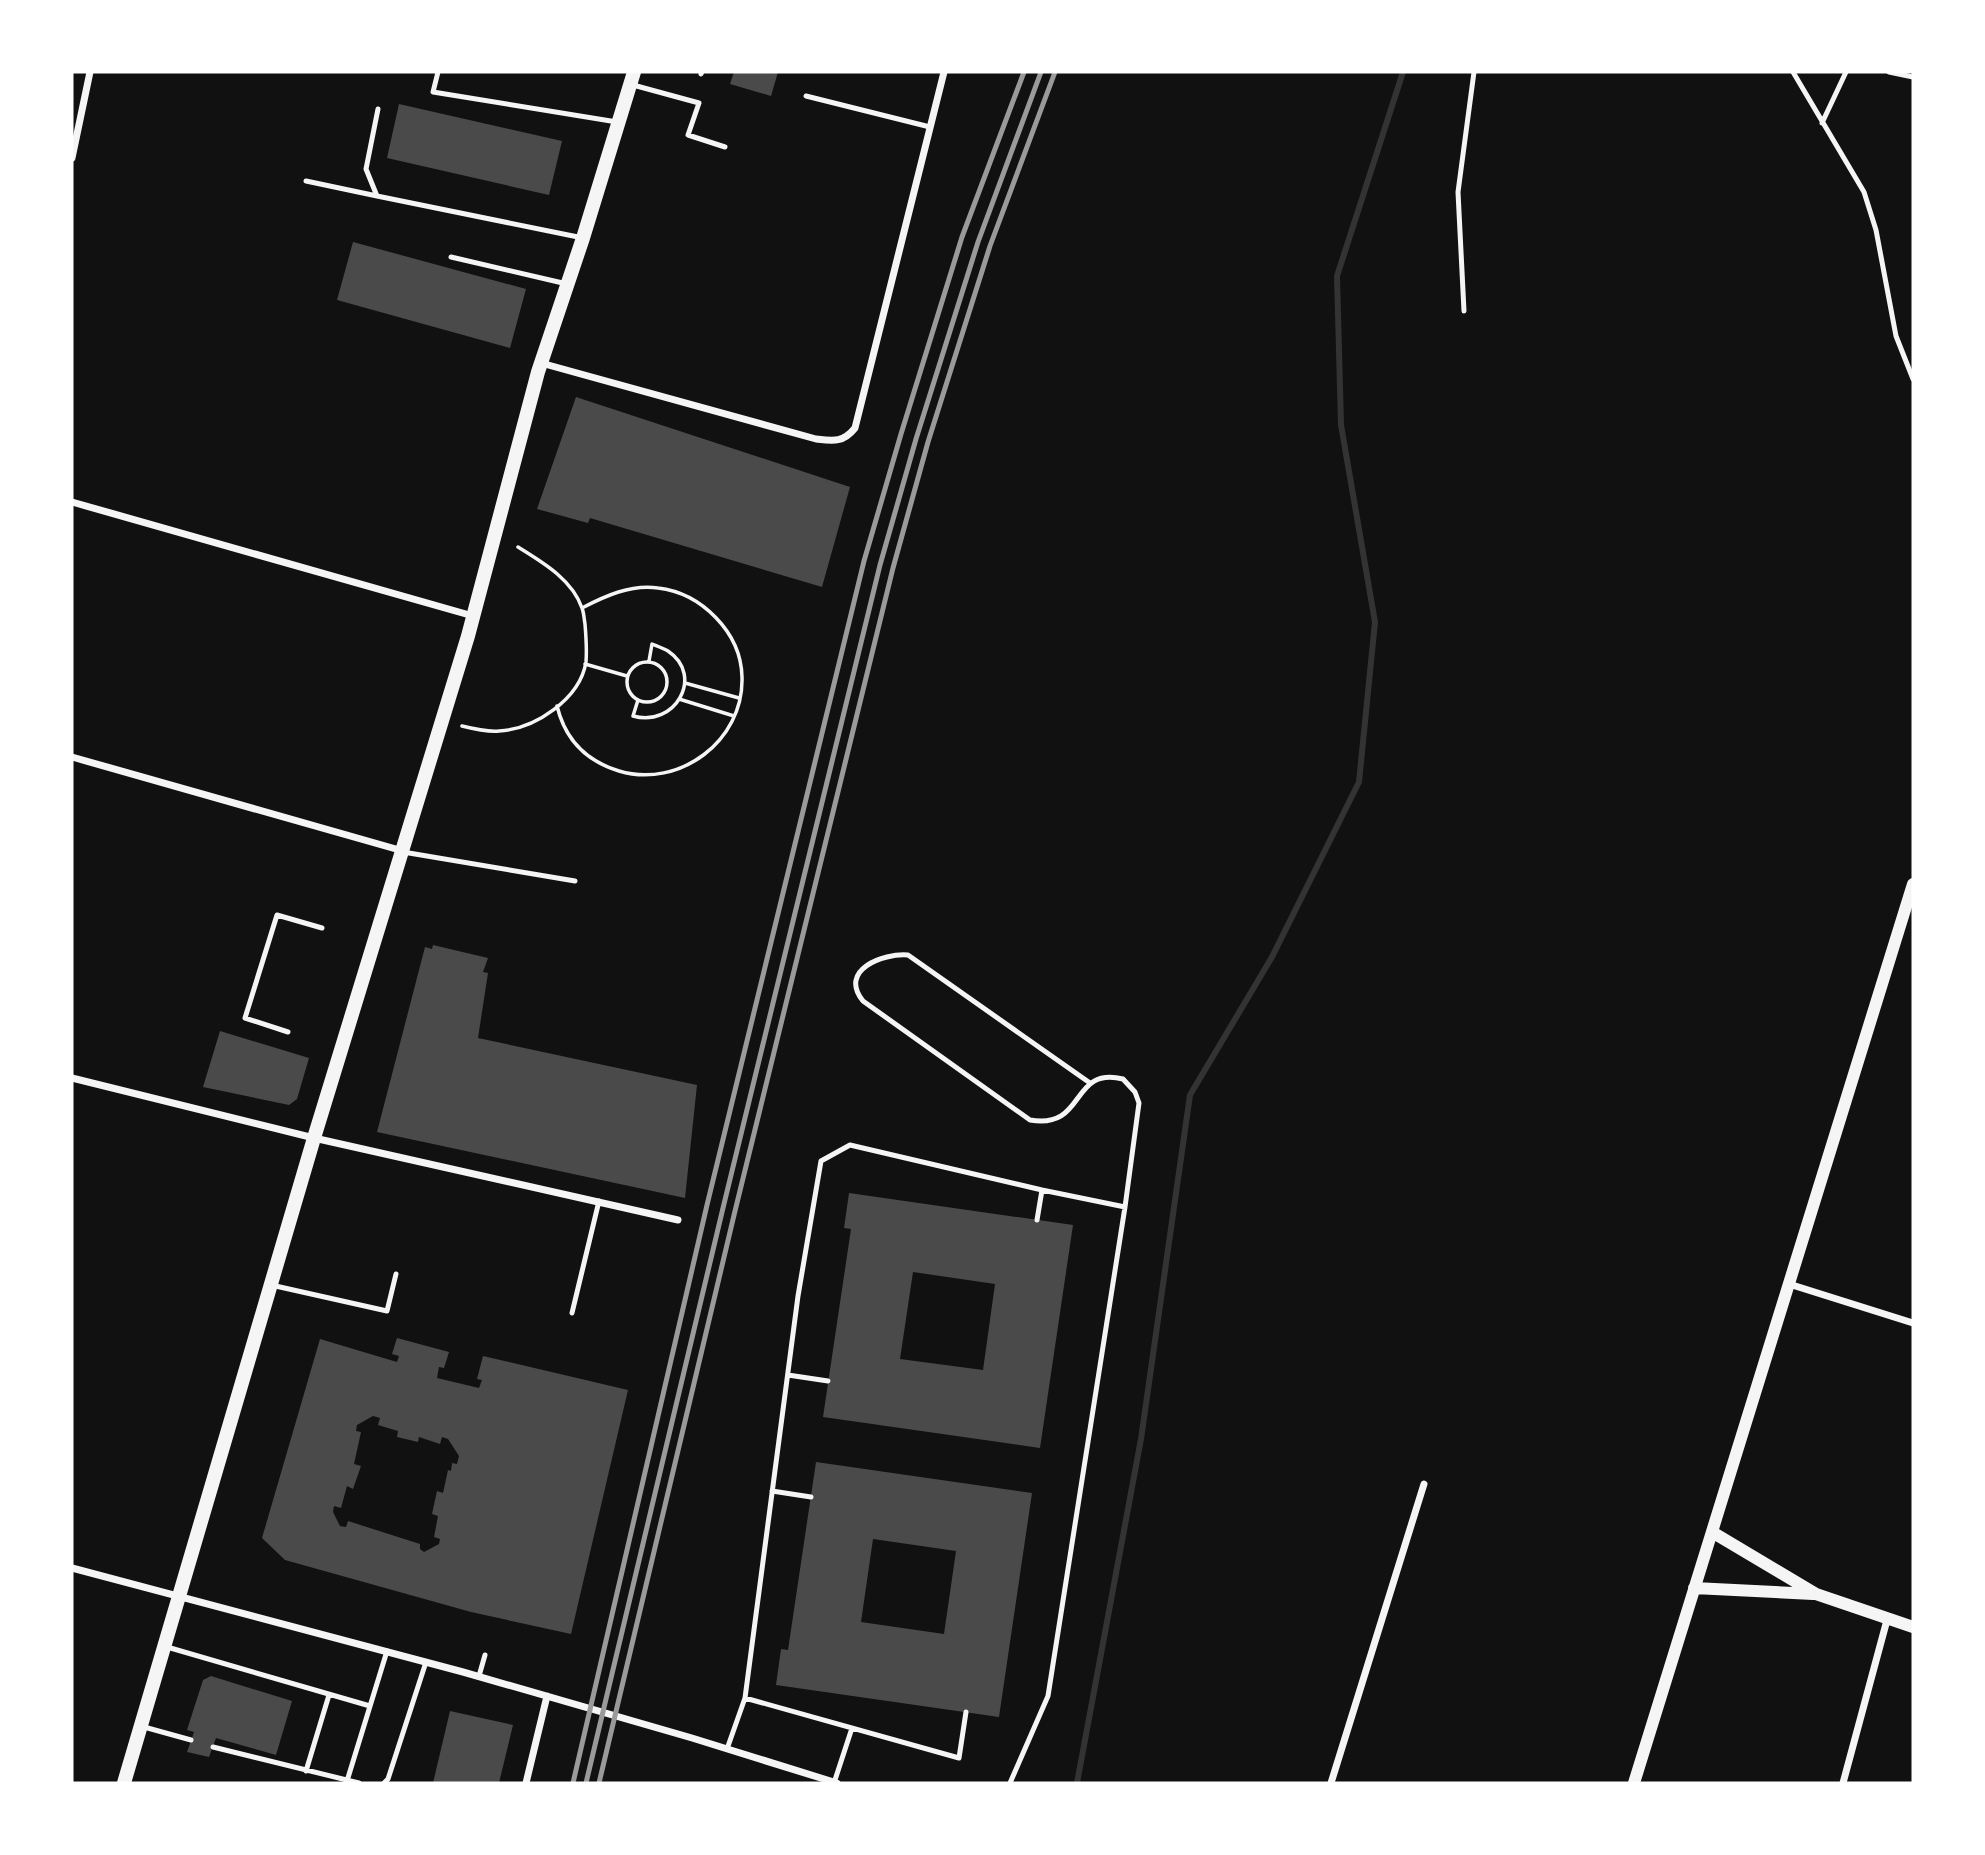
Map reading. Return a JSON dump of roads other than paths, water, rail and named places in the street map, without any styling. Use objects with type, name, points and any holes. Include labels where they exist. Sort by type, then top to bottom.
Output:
[{"type":"main road","points":[[124,1783],[314,1138],[474,616],[541,363],[632,78]]},
{"type":"street","points":[[72,158],[90,72]]},
{"type":"street","points":[[541,363],[816,439],[832,441],[847,437],[855,428],[944,72]]},
{"type":"street","points":[[72,502],[474,616]]},
{"type":"street","points":[[72,757],[403,852]]},
{"type":"street","points":[[1634,1783],[1913,884]]},
{"type":"street","points":[[72,1078],[314,1138],[678,1220]]},
{"type":"street","points":[[1789,1284],[1913,1323]]},
{"type":"street","points":[[1331,1783],[1424,1484]]},
{"type":"street","points":[[1712,1532],[1816,1594],[1913,1627]]},
{"type":"street","points":[[72,1568],[479,1676],[835,1783]]},
{"type":"street","points":[[1694,1588],[1816,1594]]},
{"type":"street","points":[[1843,1783],[1887,1620]]},
{"type":"street","points":[[526,1783],[547,1696]]},
{"type":"lane","points":[[438,72],[433,92],[619,123]]},
{"type":"lane","points":[[1464,311],[1458,192],[1474,72]]},
{"type":"lane","points":[[1793,72],[1864,192],[1875,230],[1896,336],[1913,379]]},
{"type":"lane","points":[[1822,123],[1846,72]]},
{"type":"lane","points":[[1889,72],[1913,77]]},
{"type":"lane","points":[[632,78],[699,103],[688,135],[725,147]]},
{"type":"lane","points":[[806,96],[930,127]]},
{"type":"lane","points":[[377,196],[366,169],[378,109]]},
{"type":"lane","points":[[306,181],[583,238]]},
{"type":"lane","points":[[451,257],[567,284]]},
{"type":"lane","points":[[403,852],[575,881]]},
{"type":"lane","points":[[288,1032],[245,1018],[277,915],[322,928]]},
{"type":"lane","points":[[1010,1783],[1048,1696],[1139,1103],[1135,1092],[1123,1079],[1094,1079],[1066,1114],[1050,1122],[1030,1120],[863,1001],[859,996],[857,978],[865,965],[876,959],[888,955],[908,956],[1090,1083]]},
{"type":"lane","points":[[727,1749],[745,1698],[798,1296],[821,1161],[850,1145],[1125,1207]]},
{"type":"lane","points":[[1037,1220],[1042,1190]]},
{"type":"lane","points":[[572,1313],[599,1201]]},
{"type":"lane","points":[[271,1285],[387,1311],[396,1274]]},
{"type":"lane","points":[[788,1375],[828,1381]]},
{"type":"lane","points":[[772,1491],[811,1497]]},
{"type":"lane","points":[[164,1646],[370,1706]]},
{"type":"lane","points":[[347,1781],[387,1651]]},
{"type":"lane","points":[[479,1676],[485,1655]]},
{"type":"lane","points":[[384,1783],[388,1779],[426,1662]]},
{"type":"lane","points":[[306,1771],[329,1695]]},
{"type":"lane","points":[[745,1698],[959,1758],[966,1712]]},
{"type":"lane","points":[[141,1726],[191,1740]]},
{"type":"lane","points":[[835,1783],[852,1728]]},
{"type":"lane","points":[[213,1747],[359,1783]]},
{"type":"waterway","points":[[1077,1783],[1141,1439],[1190,1095],[1272,957],[1359,782],[1375,622],[1341,425],[1337,276],[1403,72]]},
{"type":"railway","points":[[573,1783],[707,1205],[864,561],[962,237],[1024,72]]},
{"type":"railway","points":[[586,1783],[880,565],[916,439],[978,242],[1041,72]]},
{"type":"railway","points":[[599,1783],[735,1211],[893,568],[928,442],[990,246],[1055,72]]}]
